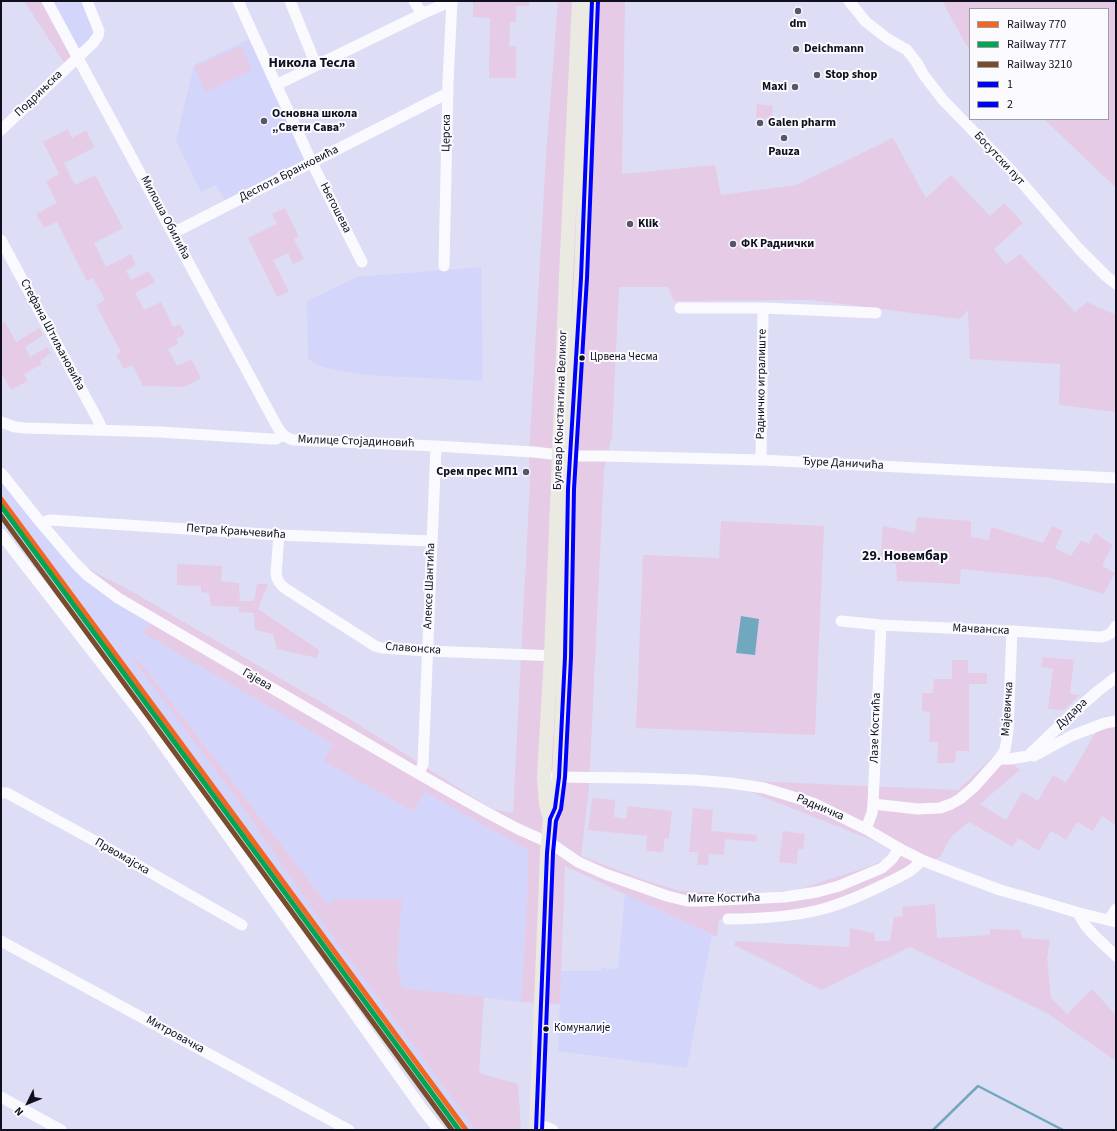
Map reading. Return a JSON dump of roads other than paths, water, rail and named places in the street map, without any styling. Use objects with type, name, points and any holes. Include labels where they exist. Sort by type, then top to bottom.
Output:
[{"type":"main road","name":"Булевар Константина Великог","points":[[550,819],[546,804],[544,777],[558,656],[568,489],[564,456],[566,276],[579,1]]},
{"type":"main road","name":"Булевар Константина Великог","points":[[564,456],[581,278],[592,1]]},
{"type":"main road","name":"Булевар Константина Великог","points":[[536,1129],[548,843],[550,819],[555,808],[559,778],[558,656]]},
{"type":"street","name":"Милоша Обилића","points":[[47,1],[283,435]]},
{"type":"street","name":"Подрињска","points":[[1,130],[93,43],[99,33],[87,1]]},
{"type":"street","name":"Његошева","points":[[238,1],[312,162],[362,262]]},
{"type":"street","points":[[290,1],[316,65]]},
{"type":"street","points":[[414,1],[419,9],[424,13]]},
{"type":"street","points":[[276,85],[424,13],[452,1]]},
{"type":"street","name":"Церска","points":[[444,266],[452,1]]},
{"type":"street","name":"Босутски пут","points":[[849,1],[866,22],[888,39],[907,50],[943,100],[1010,170],[1079,249],[1116,284]]},
{"type":"street","name":"Деспота Бранковића","points":[[173,233],[442,96],[448,95]]},
{"type":"street","name":"Стефана Штиљановића","points":[[1,240],[100,422],[102,430]]},
{"type":"street","points":[[680,308],[763,308],[876,313]]},
{"type":"street","name":"Радничко игралиште","points":[[761,460],[763,308]]},
{"type":"street","name":"Милице Стојадиновић","points":[[1,422],[14,427],[25,428],[160,432],[271,439],[276,439],[283,435],[286,438],[294,440],[436,446],[534,452],[564,456]]},
{"type":"street","name":"Алексе Шантића","points":[[419,774],[423,764],[436,446]]},
{"type":"street","name":"Ђуре Даничића","points":[[564,456],[761,460],[1116,478]]},
{"type":"street","name":"Гајева","points":[[1,473],[75,563],[87,575],[118,598],[419,774],[486,812],[548,843]]},
{"type":"street","name":"Петра Крањчевића","points":[[41,523],[50,520],[279,536],[431,541]]},
{"type":"street","name":"Славонска","points":[[279,536],[276,574],[278,582],[282,587],[375,646],[382,648],[428,651],[558,656]]},
{"type":"street","points":[[3,541],[144,718],[423,1110],[439,1130]]},
{"type":"street","name":"Мачванска","points":[[841,621],[881,625],[1102,637],[1111,633],[1116,626]]},
{"type":"street","name":"Лазе Костића","points":[[866,829],[872,813],[873,804],[881,625]]},
{"type":"street","name":"Мајевичка","points":[[873,804],[918,809],[940,808],[960,799],[974,787],[999,759],[1005,750],[1008,731],[1012,631]]},
{"type":"street","name":"Дудара","points":[[999,759],[1024,758],[1031,754],[1074,712],[1116,677]]},
{"type":"street","name":"Дудара","points":[[1031,754],[1036,756],[1071,736],[1105,723],[1116,721]]},
{"type":"street","name":"Радничка","points":[[544,777],[694,780],[764,788],[813,803],[866,829],[921,860],[1000,890],[1079,913],[1113,921]]},
{"type":"street","name":"Првомајска","points":[[1,793],[6,794],[104,846],[242,925]]},
{"type":"street","name":"Мите Костића","points":[[548,843],[578,862],[605,874],[687,901],[785,897],[818,892],[839,886],[882,868],[892,859],[899,848]]},
{"type":"street","points":[[728,919],[770,917],[820,910],[857,897],[885,884],[915,867],[921,860]]},
{"type":"street","points":[[1113,921],[1116,909]]},
{"type":"street","points":[[1079,913],[1080,919],[1086,927],[1116,956]]},
{"type":"street","name":"Митровачка","points":[[1,941],[348,1130]]},
{"type":"street","points":[[1,1097],[61,1130]]},
{"type":"street","points":[[536,1129],[546,1127],[553,1130]]},
{"type":"waterway","points":[[933,1130],[978,1086],[1063,1130]]},
{"type":"rail line","name":"770","points":[[1,499],[466,1130]]},
{"type":"rail line","name":"777","points":[[1,506],[459,1130]]},
{"type":"rail line","name":"3210","points":[[1,516],[452,1130]]},
{"type":"place","name":"dm","points":[[798,11]]},
{"type":"place","name":"Deichmann","points":[[796,49]]},
{"type":"place","name":"Stop shop","points":[[817,75]]},
{"type":"place","name":"Maxi","points":[[795,87]]},
{"type":"place","name":"Основна школа „Свети Сава”","points":[[264,121]]},
{"type":"place","name":"Galen pharm","points":[[760,123]]},
{"type":"place","name":"Pauza","points":[[784,138]]},
{"type":"place","name":"Klik","points":[[630,224]]},
{"type":"place","name":"ФК Раднички","points":[[733,244]]},
{"type":"place","name":"Црвена Чесма","points":[[582,358]]},
{"type":"place","name":"Срем прес МП1","points":[[526,472]]},
{"type":"place","name":"Комуналије","points":[[546,1029]]},
{"type":"district","name":"Никола Тесла","points":[[312,64]]},
{"type":"district","name":"29. Новембар","points":[[905,557]]}]
